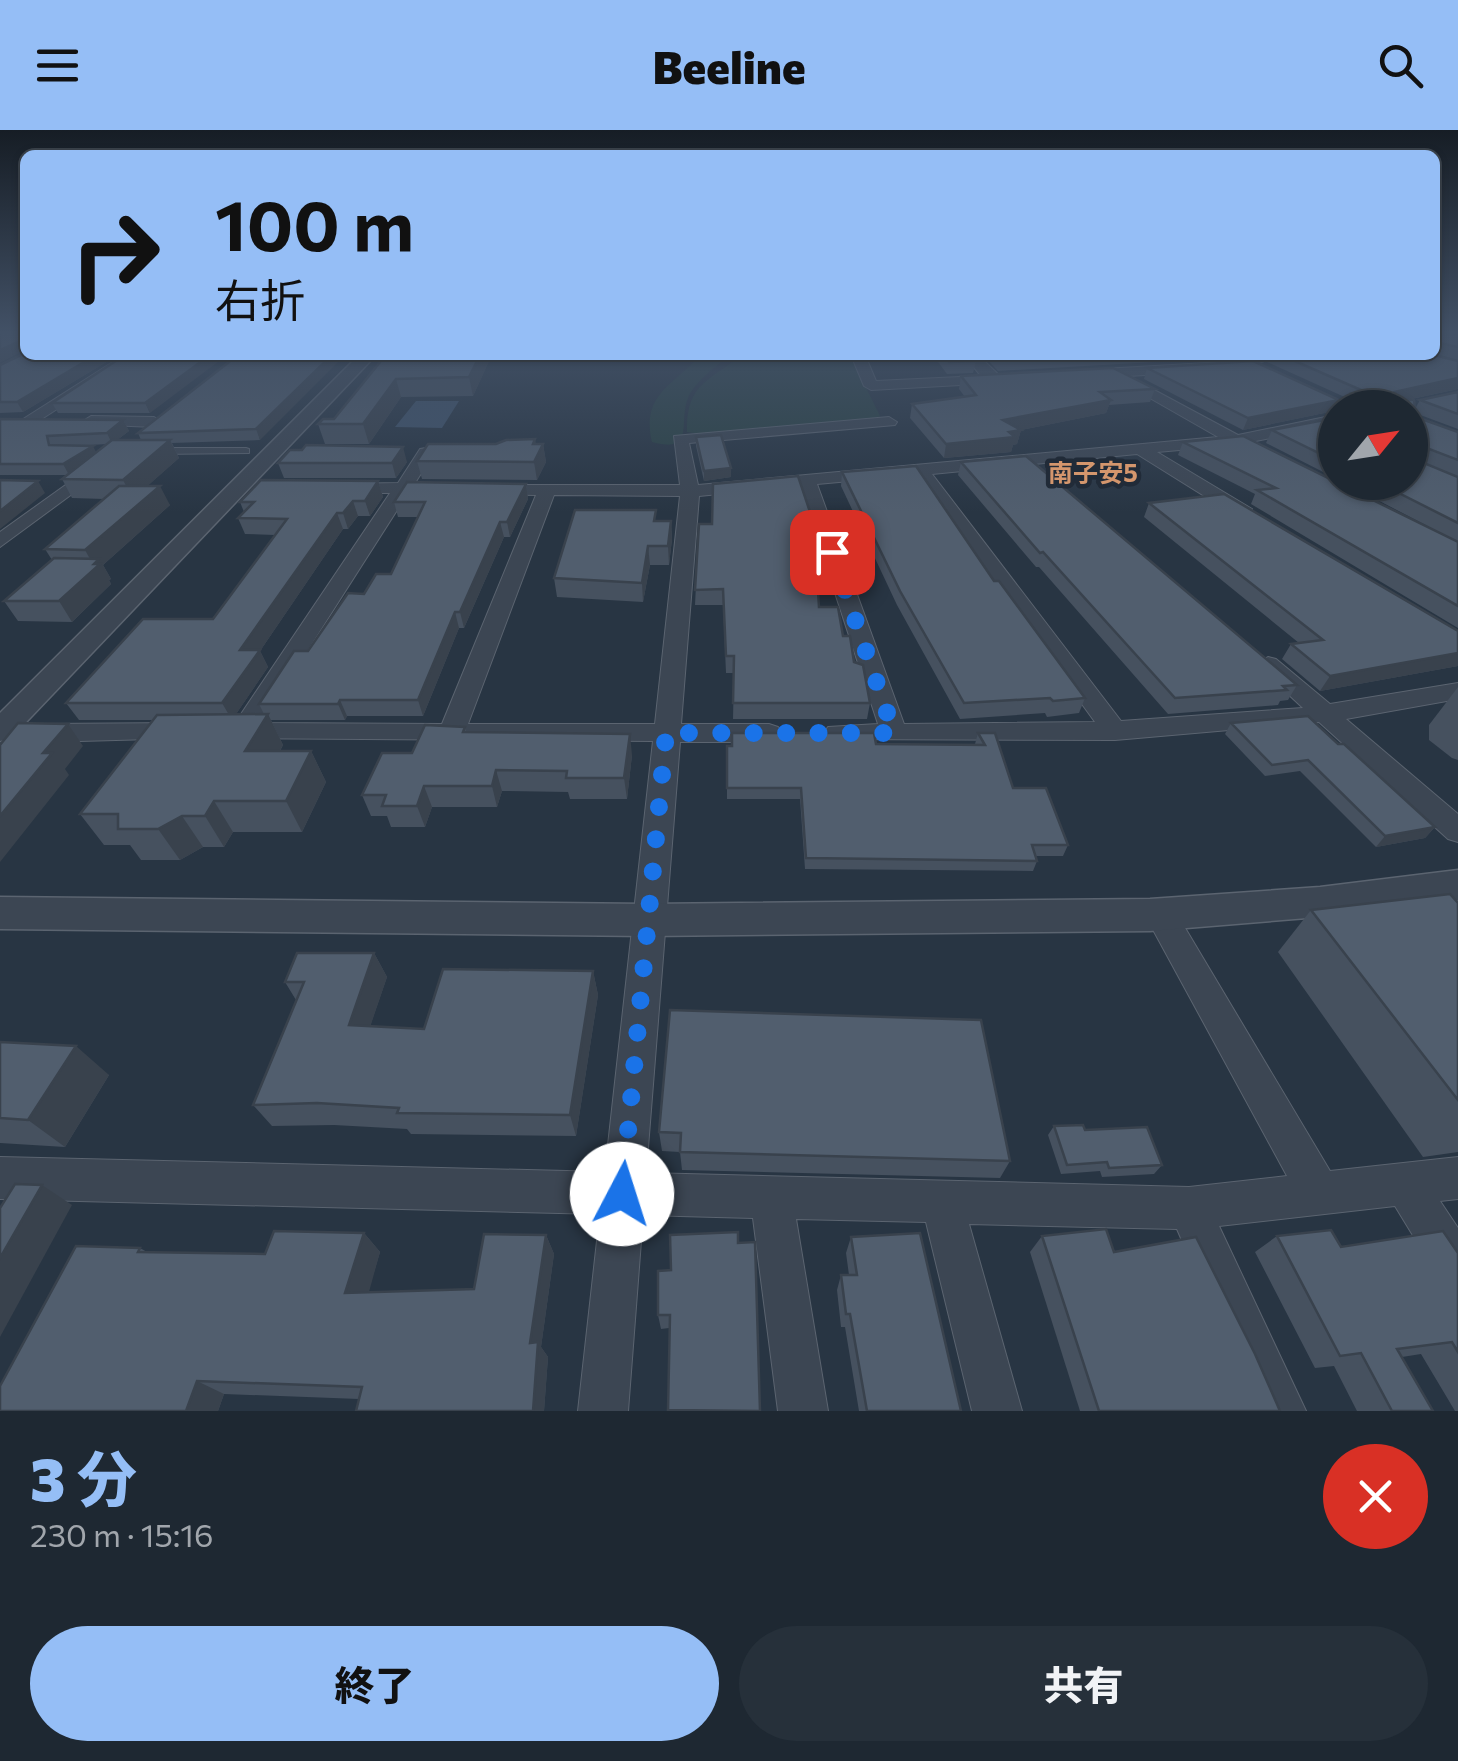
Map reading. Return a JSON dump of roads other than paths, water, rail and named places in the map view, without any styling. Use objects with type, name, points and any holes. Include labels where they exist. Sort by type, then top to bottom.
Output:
[{"type":"street","points":[[71,392],[21,421],[154,422]]},
{"type":"street","points":[[0,731],[249,487],[335,392]]},
{"type":"street","points":[[1148,392],[1270,458]]},
{"type":"street","points":[[134,446],[168,411]]},
{"type":"street","points":[[602,1411],[690,491],[680,439],[888,422]]},
{"type":"street","points":[[331,488],[690,491],[1236,440],[1318,427]]},
{"type":"street","points":[[1140,449],[1257,520]]},
{"type":"street","points":[[224,732],[425,453]]},
{"type":"street","points":[[1027,460],[1057,485]]},
{"type":"street","points":[[920,470],[1115,731]]},
{"type":"street","points":[[0,541],[83,477],[37,483]]},
{"type":"street","points":[[807,480],[894,733]]},
{"type":"street","points":[[451,732],[547,490]]},
{"type":"street","points":[[1251,649],[1458,832]]},
{"type":"street","points":[[44,733],[1115,731],[1325,712],[1458,690]]},
{"type":"street","points":[[0,912],[647,920],[1161,915],[1320,902],[1458,885]]},
{"type":"street","points":[[1161,915],[1320,1194]]},
{"type":"street","points":[[0,1178],[1190,1208],[1458,1178]]},
{"type":"street","points":[[1404,1184],[1458,1267]]},
{"type":"street","points":[[772,1199],[803,1411]]},
{"type":"street","points":[[942,1202],[996,1411]]},
{"type":"street","points":[[1190,1208],[1281,1411]]},
{"type":"lane","points":[[134,446],[246,452]]},
{"type":"water","points":[[416,401],[459,401],[442,428],[395,427]]},
{"type":"district","name":"南子安5","points":[[1093,472]]}]
